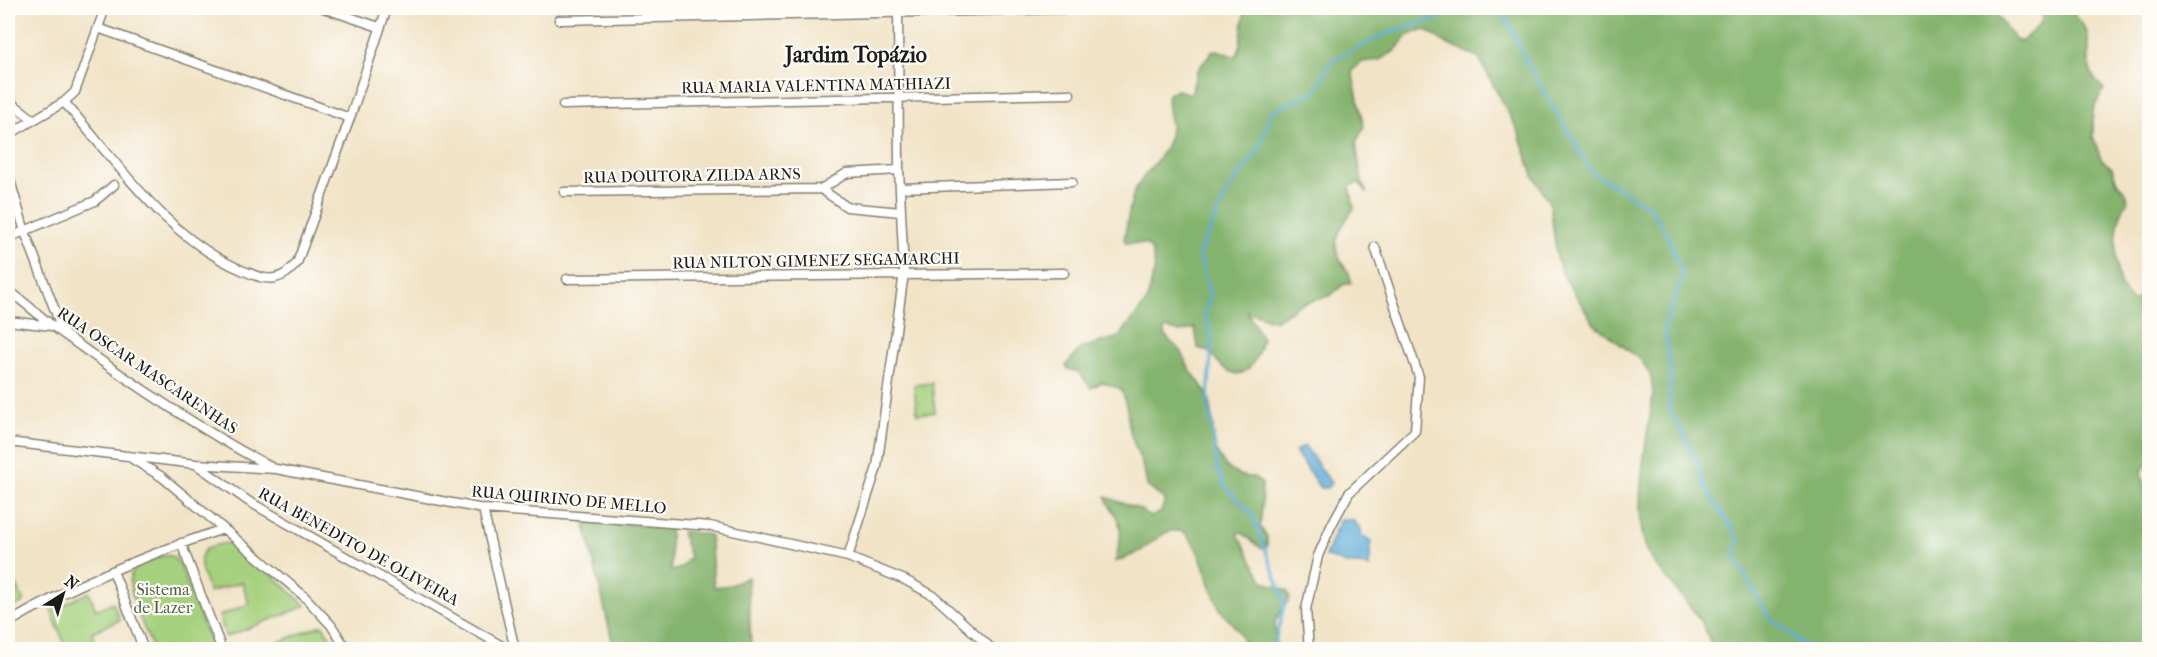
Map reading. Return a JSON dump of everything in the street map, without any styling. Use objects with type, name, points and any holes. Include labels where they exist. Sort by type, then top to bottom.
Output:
[{"type":"street","points":[[8,135],[64,102],[75,92],[105,8]]},
{"type":"street","points":[[323,8],[379,27]]},
{"type":"street","points":[[64,102],[156,209],[199,247],[226,264],[259,277],[274,278],[286,274],[297,263],[387,8]]},
{"type":"street","points":[[559,20],[898,10],[1064,9]]},
{"type":"street","points":[[848,557],[878,467],[904,273],[899,170],[898,10]]},
{"type":"street","points":[[98,28],[350,118]]},
{"type":"street","name":"RUA MARIA VALENTINA MATHIAZI","points":[[563,105],[1070,94]]},
{"type":"street","points":[[8,100],[34,120]]},
{"type":"street","name":"RUA DOUTORA ZILDA ARNS","points":[[564,192],[821,189],[847,173],[899,170]]},
{"type":"street","points":[[8,173],[25,232],[64,335]]},
{"type":"street","points":[[901,188],[1072,182]]},
{"type":"street","points":[[8,238],[95,201],[114,185]]},
{"type":"street","name":"RUA DOUTORA ZILDA ARNS","points":[[821,189],[847,207],[900,212]]},
{"type":"street","points":[[1309,650],[1306,609],[1318,556],[1332,524],[1349,493],[1415,431],[1419,377],[1375,247]]},
{"type":"street","name":"RUA NILTON GIMENEZ SEGAMARCHI","points":[[567,279],[904,273],[1064,273]]},
{"type":"street","name":"RUA OSCAR MASCARENHAS","points":[[8,290],[64,335],[179,412],[276,469]]},
{"type":"street","points":[[8,321],[52,326]]},
{"type":"street","name":"RUA QUIRINO DE MELLO","points":[[8,442],[196,464],[276,469],[483,509],[710,526],[848,557],[905,580],[933,596],[993,650]]},
{"type":"street","points":[[127,456],[162,477],[305,597],[331,625],[347,650]]},
{"type":"street","name":"RUA BENEDITO DE OLIVEIRA","points":[[196,464],[248,501],[509,650]]},
{"type":"street","points":[[483,509],[515,650]]},
{"type":"street","points":[[8,623],[44,601],[181,543],[223,529]]},
{"type":"street","points":[[181,543],[222,650]]},
{"type":"street","points":[[113,571],[144,650]]},
{"type":"green space","points":[[1245,8],[1992,8],[2014,39],[2021,42],[2041,23],[2044,8],[2067,8],[2086,30],[2090,69],[2092,75],[2104,89],[2093,110],[2093,137],[2101,159],[2112,168],[2117,182],[2127,194],[2128,203],[2123,210],[2117,230],[2116,255],[2121,286],[2132,302],[2137,300],[2143,288],[2144,259],[2149,257],[2150,461],[2141,472],[2149,505],[2149,649],[1713,649],[1702,623],[1651,558],[1644,543],[1640,502],[1653,394],[1651,376],[1642,361],[1594,324],[1563,275],[1557,258],[1550,204],[1533,175],[1518,131],[1478,57],[1451,46],[1424,29],[1407,36],[1395,51],[1380,60],[1362,62],[1352,71],[1364,128],[1356,142],[1361,178],[1367,194],[1359,182],[1350,186],[1354,208],[1337,237],[1337,251],[1350,275],[1351,283],[1343,285],[1331,295],[1299,305],[1275,321],[1247,311],[1262,339],[1255,359],[1247,370],[1241,373],[1227,370],[1212,355],[1198,348],[1195,328],[1180,332],[1167,328],[1164,330],[1168,339],[1181,351],[1209,399],[1215,443],[1220,458],[1234,473],[1254,477],[1262,484],[1260,527],[1267,536],[1267,547],[1262,549],[1241,532],[1237,533],[1263,581],[1287,591],[1290,598],[1275,621],[1276,649],[1243,649],[1241,636],[1222,613],[1196,549],[1184,532],[1166,533],[1139,552],[1115,562],[1120,526],[1106,497],[1139,509],[1151,517],[1161,512],[1165,500],[1147,486],[1130,431],[1121,389],[1102,382],[1091,388],[1079,372],[1068,369],[1066,365],[1081,348],[1119,337],[1147,301],[1155,267],[1151,249],[1145,244],[1126,243],[1124,239],[1133,197],[1138,185],[1169,139],[1171,127],[1167,105],[1168,94],[1177,90],[1191,94],[1197,71],[1212,51],[1218,50],[1235,57],[1239,51]]},
{"type":"green space","points":[[932,383],[935,412],[917,414],[914,385]]},
{"type":"green space","points":[[584,520],[670,528],[671,571],[681,568],[690,557],[681,531],[710,535],[714,587],[731,585],[748,577],[751,649],[614,649]]},
{"type":"green space","points":[[233,543],[243,548],[306,606],[226,637],[219,616],[249,604],[242,582],[209,592],[202,572],[201,557],[210,547]]},
{"type":"green space","name":"Sistema de Lazer","points":[[161,556],[171,556],[179,563],[213,649],[153,649],[133,597],[130,577],[139,566]]},
{"type":"green space","points":[[8,566],[24,602],[8,610]]},
{"type":"green space","points":[[89,592],[96,610],[113,602],[120,620],[92,632],[98,649],[67,649],[51,611]]},
{"type":"green space","points":[[322,625],[339,649],[276,649],[274,644]]},
{"type":"water","points":[[1305,446],[1331,483],[1327,488],[1320,488],[1295,451]]},
{"type":"water","points":[[1340,519],[1353,520],[1361,530],[1361,535],[1371,542],[1369,568],[1359,564],[1346,564],[1325,556]]},
{"type":"waterway","points":[[1273,650],[1285,602],[1252,514],[1225,487],[1217,467],[1208,400],[1212,340],[1205,313],[1210,295],[1199,253],[1231,185],[1258,152],[1271,112],[1316,91],[1331,61],[1388,33],[1439,18],[1451,8]]},
{"type":"waterway","points":[[1501,8],[1529,66],[1592,172],[1651,208],[1667,235],[1683,276],[1664,327],[1671,372],[1669,408],[1695,456],[1705,487],[1739,540],[1734,555],[1768,616],[1811,650]]},
{"type":"district","name":"Jardim Topázio","points":[[856,54]]}]
